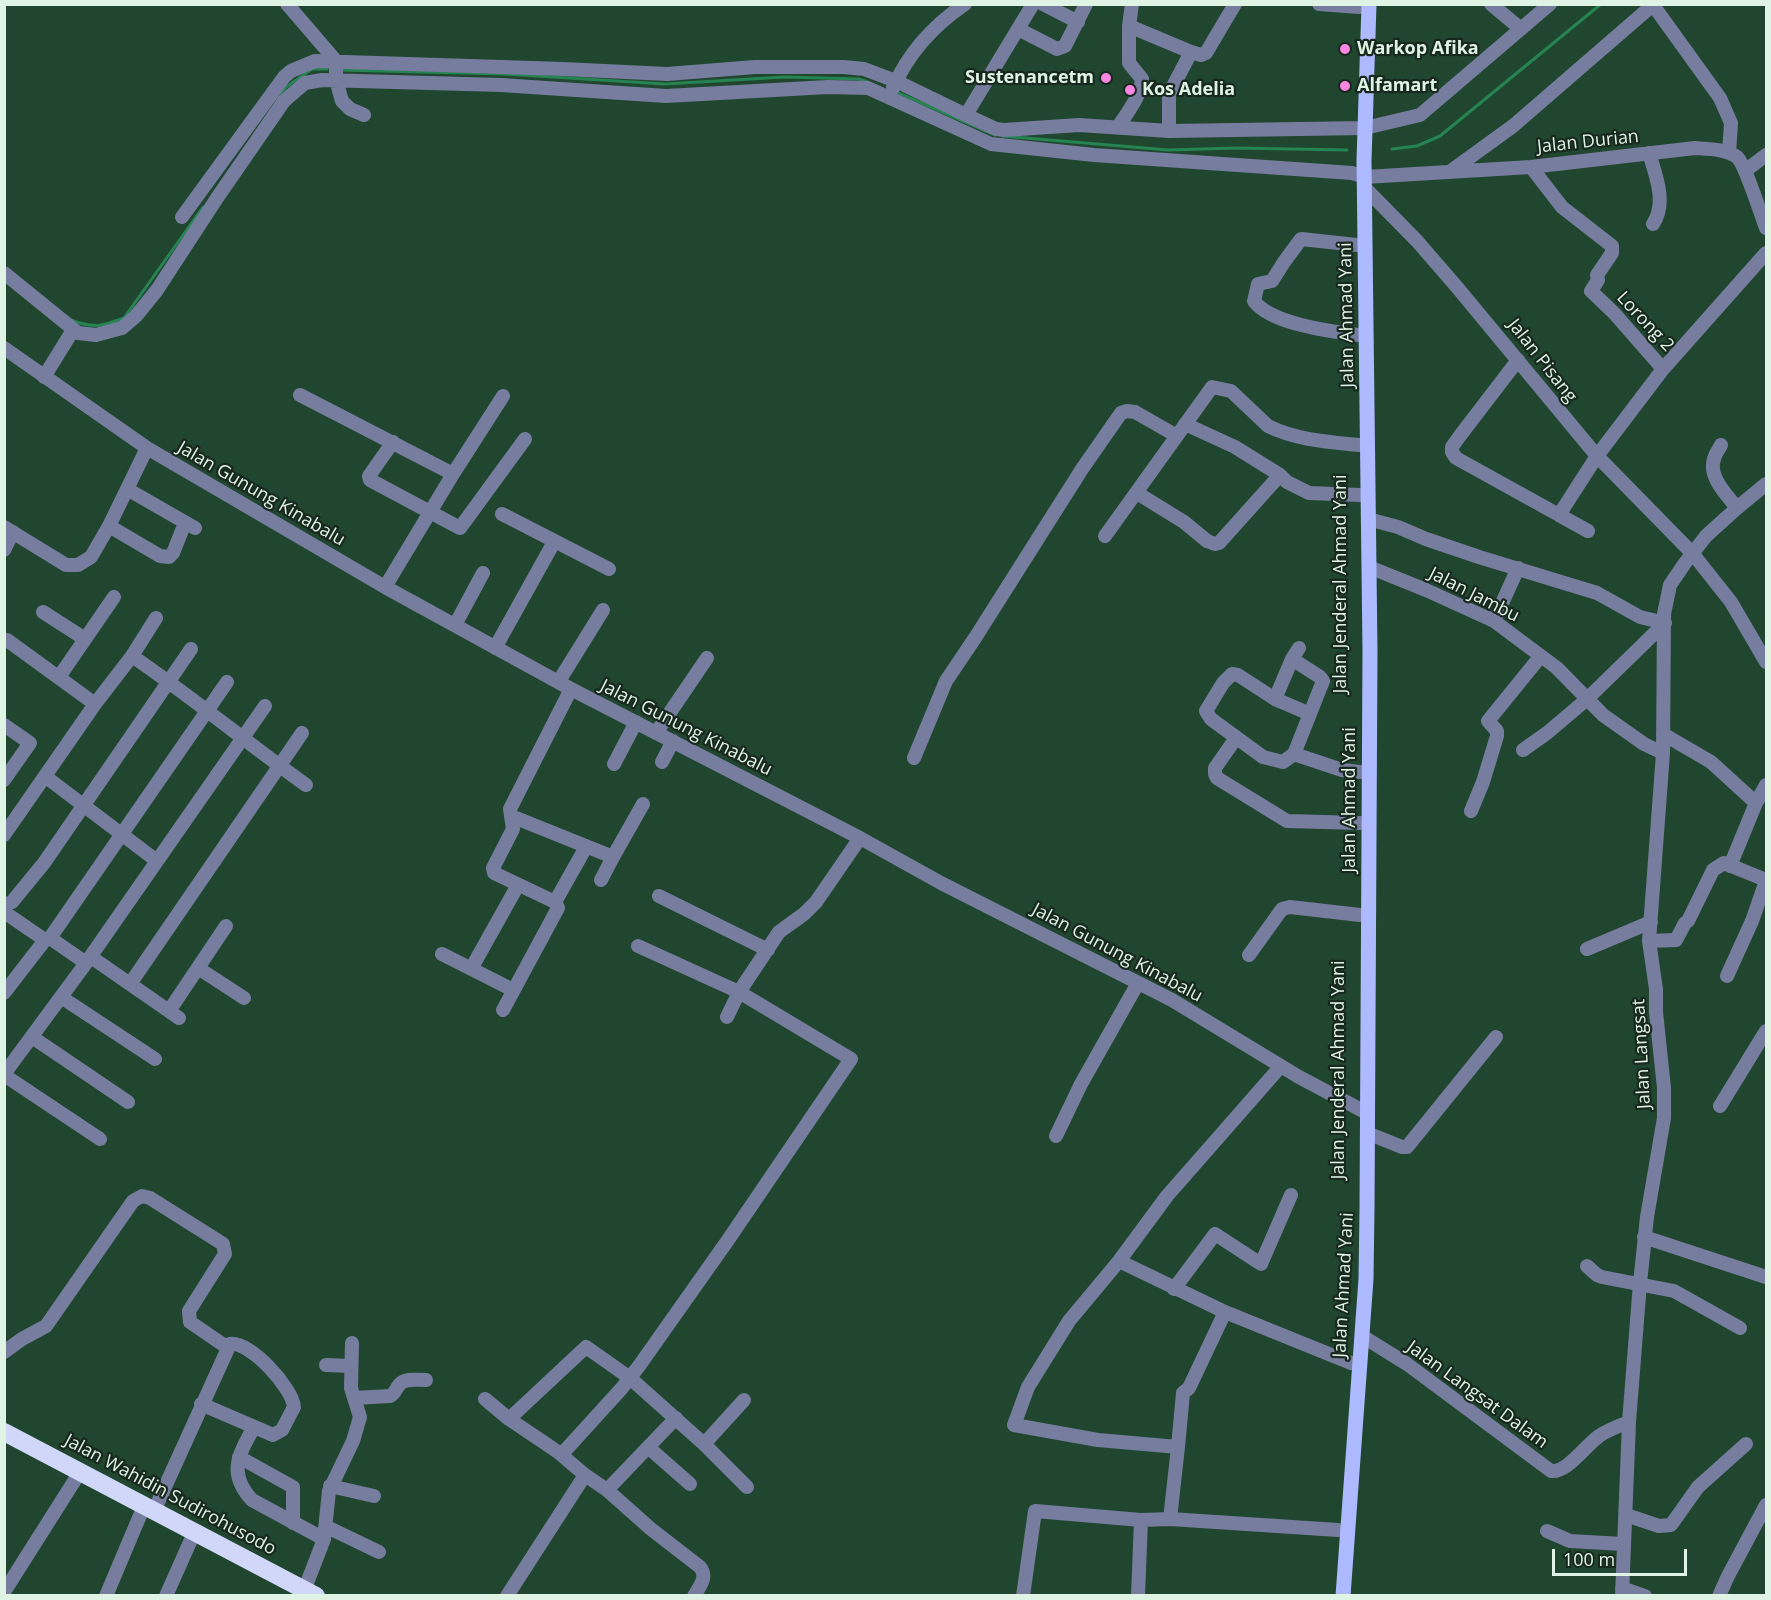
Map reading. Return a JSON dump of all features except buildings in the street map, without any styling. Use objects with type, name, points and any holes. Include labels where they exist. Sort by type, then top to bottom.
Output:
[{"type":"highway","name":"Jalan Wahidin Sudirohusodo","points":[[4,1432],[308,1593]]},
{"type":"main road","points":[[1361,133],[1362,5]]},
{"type":"main road","name":"Jalan Ahmad Yani","points":[[1343,1596],[1366,1256],[1366,1133],[1362,1111],[1365,651],[1369,567],[1361,133]]},
{"type":"main road","name":"Jalan Jenderal Ahmad Yani","points":[[1361,173],[1357,245],[1359,446],[1365,651]]},
{"type":"main road","name":"Jalan Jenderal Ahmad Yani","points":[[1334,1596],[1357,1278],[1362,1111],[1360,823],[1364,780]]},
{"type":"street","points":[[287,4],[336,70],[339,94],[346,106],[364,115]]},
{"type":"street","points":[[893,90],[903,67],[926,39],[945,19],[965,4]]},
{"type":"street","points":[[966,115],[1033,4]]},
{"type":"street","points":[[1043,4],[1078,21]]},
{"type":"street","points":[[1018,29],[1057,49],[1062,48],[1086,4]]},
{"type":"street","points":[[1118,127],[1142,85],[1142,79],[1129,63],[1129,26],[1132,4]]},
{"type":"street","points":[[1129,26],[1201,55],[1206,52],[1235,4]]},
{"type":"street","points":[[1318,4],[1362,5]]},
{"type":"street","points":[[1491,4],[1521,28]]},
{"type":"street","points":[[182,217],[284,77],[297,68],[315,61],[336,70],[501,85],[666,96],[828,87],[893,90],[966,115],[996,129],[1012,131],[1079,125],[1169,131],[1361,133],[1420,115],[1550,4]]},
{"type":"street","points":[[1451,171],[1513,126],[1653,5],[1720,98],[1731,123],[1729,153],[1737,158],[1745,171],[1767,228]]},
{"type":"street","points":[[1169,131],[1169,94],[1191,52]]},
{"type":"street","points":[[4,273],[73,330],[87,335],[104,334],[122,328],[136,316],[157,290],[284,101],[305,83],[336,70],[563,69],[667,74],[755,66],[844,67],[864,69],[893,90]]},
{"type":"street","name":"Jalan Durian","points":[[893,90],[991,144],[1094,155],[1361,173],[1531,166],[1695,148],[1729,153]]},
{"type":"street","points":[[1649,153],[1659,186],[1660,214],[1653,224]]},
{"type":"street","points":[[1745,171],[1767,155]]},
{"type":"street","name":"Lorong 2","points":[[1531,166],[1562,207],[1612,246],[1612,253],[1597,275],[1598,280],[1591,291],[1614,313],[1663,369]]},
{"type":"street","name":"Jalan Pisang","points":[[1361,173],[1597,456],[1693,554],[1731,602],[1767,662]]},
{"type":"street","points":[[1357,245],[1301,239],[1272,281],[1258,284],[1254,301],[1259,308],[1294,323],[1358,335]]},
{"type":"street","points":[[1559,515],[1597,456],[1663,369],[1767,253]]},
{"type":"street","points":[[44,376],[73,330]]},
{"type":"street","name":"Jalan Gunung Kinabalu","points":[[4,348],[147,448],[385,587],[571,689],[860,838],[941,883],[1172,1000],[1281,1066],[1362,1111]]},
{"type":"street","points":[[1518,360],[1459,437],[1452,447],[1452,452],[1456,458],[1588,531]]},
{"type":"street","points":[[1105,536],[1211,388],[1231,391],[1268,426],[1275,429],[1306,439],[1359,446]]},
{"type":"street","points":[[300,395],[453,474]]},
{"type":"street","points":[[385,587],[503,396]]},
{"type":"street","points":[[914,758],[946,681],[1082,469],[1121,413],[1135,412],[1235,447],[1280,475],[1287,482],[1309,493],[1360,495]]},
{"type":"street","points":[[393,442],[369,479],[461,528],[525,439]]},
{"type":"street","points":[[1721,445],[1713,459],[1714,472],[1719,484],[1737,508]]},
{"type":"street","points":[[4,550],[9,530],[66,565],[74,566],[83,563],[91,557],[109,526],[147,448]]},
{"type":"street","points":[[1137,493],[1184,522],[1207,541],[1215,544],[1219,543],[1280,475]]},
{"type":"street","name":"Jalan Langsat","points":[[1622,1592],[1629,1422],[1644,1237],[1661,1175],[1665,1102],[1656,1012],[1656,989],[1649,941],[1663,753],[1666,598],[1670,585],[1706,537],[1767,484]]},
{"type":"street","points":[[109,526],[160,556],[169,557],[190,526],[127,489]]},
{"type":"street","points":[[502,514],[609,569]]},
{"type":"street","points":[[1368,519],[1598,593],[1640,617],[1665,623]]},
{"type":"street","points":[[495,648],[555,542]]},
{"type":"street","name":"Jalan Jambu","points":[[1369,567],[1432,592],[1494,621],[1557,668],[1586,700],[1623,730],[1663,753]]},
{"type":"street","points":[[1494,621],[1518,568]]},
{"type":"street","points":[[455,625],[483,573]]},
{"type":"street","points":[[59,677],[114,597]]},
{"type":"street","points":[[559,681],[603,610]]},
{"type":"street","points":[[43,612],[85,639]]},
{"type":"street","points":[[4,835],[95,704],[132,656],[156,618]]},
{"type":"street","points":[[1523,750],[1586,700],[1665,623]]},
{"type":"street","points":[[7,640],[95,704]]},
{"type":"street","points":[[4,905],[12,902],[44,863],[191,649]]},
{"type":"street","points":[[1275,699],[1296,654],[1322,679],[1322,684],[1310,714],[1294,754],[1283,762],[1263,757],[1211,719],[1206,711],[1230,675],[1238,675],[1275,699],[1310,714]]},
{"type":"street","points":[[132,656],[306,785]]},
{"type":"street","points":[[1471,811],[1483,782],[1497,736],[1497,731],[1488,721],[1540,657]]},
{"type":"street","points":[[656,733],[707,658]]},
{"type":"street","points":[[4,993],[48,939],[226,682]]},
{"type":"street","points":[[503,1010],[557,912],[557,905],[494,873],[492,869],[513,829],[510,809],[571,689]]},
{"type":"street","points":[[100,1139],[4,1075],[89,960],[265,706]]},
{"type":"street","points":[[614,764],[636,722]]},
{"type":"street","points":[[4,725],[30,743],[4,780]]},
{"type":"street","points":[[130,984],[302,733]]},
{"type":"street","points":[[1663,734],[1711,762],[1756,803]]},
{"type":"street","points":[[1236,738],[1215,768],[1217,778],[1287,821],[1360,823]]},
{"type":"street","points":[[662,762],[673,741]]},
{"type":"street","points":[[1294,754],[1364,780]]},
{"type":"street","points":[[46,777],[157,861]]},
{"type":"street","points":[[1730,866],[1756,803],[1767,785]]},
{"type":"street","points":[[601,880],[643,804]]},
{"type":"street","points":[[511,816],[613,857]]},
{"type":"street","points":[[727,1017],[739,992],[781,930],[804,914],[816,902],[860,838]]},
{"type":"street","points":[[555,902],[586,847]]},
{"type":"street","points":[[1649,941],[1676,940],[1713,870],[1724,862],[1767,880],[1752,921],[1727,976]]},
{"type":"street","points":[[471,969],[518,885]]},
{"type":"street","points":[[659,896],[768,950]]},
{"type":"street","points":[[1249,955],[1282,909],[1290,907],[1359,915]]},
{"type":"street","points":[[4,912],[130,984],[174,1014],[198,968],[225,926]]},
{"type":"street","points":[[1587,949],[1651,922]]},
{"type":"street","points":[[561,1454],[630,1378],[728,1240],[851,1059],[739,992],[638,946]]},
{"type":"street","points":[[442,954],[513,990]]},
{"type":"street","points":[[198,968],[244,998]]},
{"type":"street","points":[[1056,1136],[1081,1084],[1138,983]]},
{"type":"street","points":[[61,998],[155,1059]]},
{"type":"street","points":[[1720,1106],[1767,1031]]},
{"type":"street","points":[[32,1037],[128,1102]]},
{"type":"street","points":[[1366,1133],[1401,1147],[1407,1147],[1496,1037]]},
{"type":"street","points":[[1178,1447],[1098,1440],[1014,1425],[1024,1395],[1046,1355],[1069,1321],[1182,1179],[1281,1066]]},
{"type":"street","points":[[1174,1289],[1215,1234],[1262,1264],[1291,1195]]},
{"type":"street","points":[[4,1352],[46,1326],[133,1201],[142,1196],[150,1198],[223,1244],[225,1254],[189,1311],[189,1317],[190,1322],[228,1348]]},
{"type":"street","points":[[1644,1237],[1767,1277]]},
{"type":"street","points":[[1119,1261],[1225,1312],[1351,1363]]},
{"type":"street","points":[[1587,1266],[1602,1277],[1640,1283],[1682,1294],[1740,1328]]},
{"type":"street","points":[[1170,1519],[1183,1393],[1188,1388],[1225,1312]]},
{"type":"street","name":"Jalan Langsat Dalam","points":[[1362,1336],[1407,1364],[1551,1472],[1561,1471],[1596,1438],[1629,1422]]},
{"type":"street","points":[[308,1593],[325,1533],[330,1486],[353,1441],[360,1417],[351,1389],[352,1343]]},
{"type":"street","points":[[106,1596],[230,1344],[236,1344],[261,1360],[282,1382],[292,1398],[294,1407],[279,1434],[273,1435],[201,1404]]},
{"type":"street","points":[[509,1419],[584,1347],[592,1350],[630,1378],[704,1444],[747,1487]]},
{"type":"street","points":[[326,1365],[351,1366]]},
{"type":"street","points":[[354,1398],[390,1396],[403,1381],[426,1380]]},
{"type":"street","points":[[485,1399],[509,1419],[561,1454],[651,1529],[700,1566],[704,1577],[694,1596]]},
{"type":"street","points":[[704,1444],[744,1400]]},
{"type":"street","points":[[607,1490],[676,1418]]},
{"type":"street","points":[[254,1427],[236,1465],[237,1474],[249,1497],[293,1523],[379,1552]]},
{"type":"street","points":[[1626,1515],[1659,1526],[1671,1525],[1698,1487],[1746,1444]]},
{"type":"street","points":[[649,1448],[690,1484]]},
{"type":"street","points":[[239,1457],[293,1487],[293,1523]]},
{"type":"street","points":[[4,1592],[80,1472]]},
{"type":"street","points":[[507,1596],[585,1475]]},
{"type":"street","points":[[330,1486],[374,1496]]},
{"type":"street","points":[[1719,1596],[1767,1505]]},
{"type":"street","points":[[1023,1596],[1035,1511],[1141,1520],[1170,1519],[1338,1530]]},
{"type":"street","points":[[1138,1596],[1141,1520]]},
{"type":"street","points":[[1547,1531],[1570,1541],[1623,1544]]},
{"type":"street","points":[[166,1596],[194,1533]]},
{"type":"street","points":[[1622,1592],[1646,1596]]},
{"type":"waterway","points":[[1392,149],[1417,146],[1440,136],[1601,4]]},
{"type":"waterway","points":[[278,98],[286,87],[312,69],[327,69]]},
{"type":"waterway","points":[[340,70],[504,74],[665,84],[784,77],[859,79],[868,82]]},
{"type":"waterway","points":[[894,91],[995,135]]},
{"type":"waterway","points":[[1002,136],[1168,150],[1236,148],[1347,150]]},
{"type":"waterway","points":[[71,320],[86,325],[98,325],[124,318],[203,207]]},
{"type":"place","name":"Warkop Afika","points":[[1345,49]]},
{"type":"place","name":"Sustenancetm","points":[[1106,78]]},
{"type":"place","name":"Alfamart","points":[[1345,86]]},
{"type":"place","name":"Kos Adelia","points":[[1130,90]]}]
